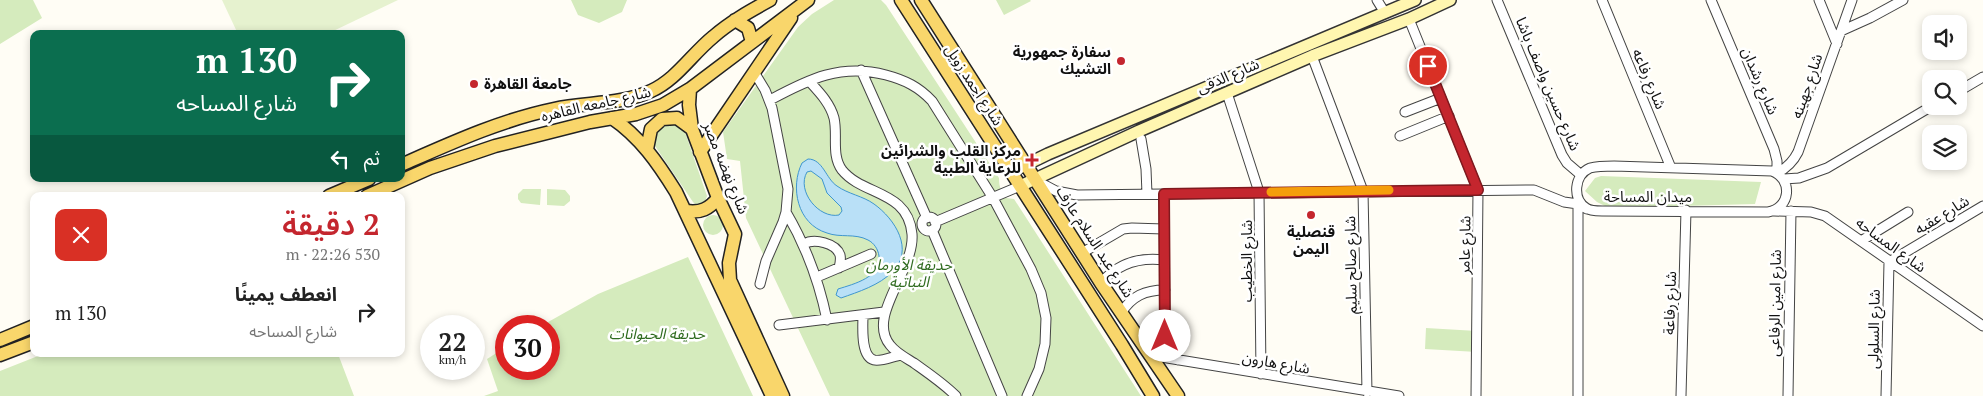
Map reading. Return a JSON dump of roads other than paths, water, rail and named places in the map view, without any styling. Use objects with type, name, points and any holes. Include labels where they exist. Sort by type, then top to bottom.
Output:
[{"type":"main road","name":"شارع جامعه القاهره","points":[[405,163],[466,136],[532,114],[574,105],[623,99],[652,91],[674,76],[702,46],[735,20],[770,0]]},
{"type":"main road","name":"شارع احمد زويل","points":[[901,0],[1020,186]]},
{"type":"main road","name":"شارع احمد زويل","points":[[922,0],[1035,179]]},
{"type":"main road","name":"شارع الدقى","points":[[1011,172],[1048,154],[1415,0]]},
{"type":"main road","name":"شارع الدقى","points":[[1020,186],[1312,56],[1409,19],[1450,0]]},
{"type":"main road","name":"شارع جامعه القاهره","points":[[405,179],[473,153],[553,130],[652,110],[690,89],[803,4]]},
{"type":"main road","points":[[700,152],[803,4]]},
{"type":"main road","points":[[735,20],[748,28],[752,42]]},
{"type":"main road","name":"شارع نهضه مصر","points":[[690,89],[689,105],[692,130],[718,198],[735,234],[729,263],[730,280],[783,396]]},
{"type":"main road","points":[[612,118],[637,137],[672,186],[686,211],[772,396]]},
{"type":"main road","points":[[647,149],[651,129],[662,119],[677,118],[692,130]]},
{"type":"main road","name":"شارع عبد السلام عارف","points":[[1035,179],[1101,283],[1178,396]]},
{"type":"main road","points":[[338,192],[362,182]]},
{"type":"main road","name":"شارع جامعه القاهره","points":[[376,192],[399,182]]},
{"type":"main road","points":[[1020,186],[1153,396]]},
{"type":"main road","points":[[686,211],[696,212],[704,210],[718,198]]},
{"type":"main road","points":[[0,340],[30,328]]},
{"type":"main road","points":[[0,355],[30,344]]},
{"type":"main road","points":[[1135,365],[1149,355]]},
{"type":"street","points":[[1377,0],[1385,12]]},
{"type":"street","name":"شارع حسين واصف باشا","points":[[1497,0],[1562,155],[1567,163],[1581,175]]},
{"type":"street","name":"شارع رفاعه","points":[[1602,0],[1671,168]]},
{"type":"street","name":"شارع رشدان","points":[[1711,0],[1774,149],[1781,176]]},
{"type":"street","points":[[1819,0],[1837,44]]},
{"type":"street","name":"شارع جهينه","points":[[1781,176],[1798,152],[1852,0]]},
{"type":"street","points":[[1841,31],[1903,0]]},
{"type":"street","name":"شارع عامر","points":[[1409,19],[1478,190],[1476,396]]},
{"type":"street","name":"شارع صالح سليم","points":[[1312,56],[1363,191],[1367,392]]},
{"type":"street","points":[[770,100],[809,81],[834,72],[861,70],[897,78],[916,87],[939,110],[993,198],[1036,281],[1044,305],[1045,344],[1039,369],[1027,396]]},
{"type":"street","points":[[861,70],[1002,396]]},
{"type":"street","points":[[754,72],[770,100],[786,178],[786,212],[766,261],[760,284]]},
{"type":"street","points":[[1967,86],[1983,77]]},
{"type":"street","points":[[809,81],[826,100],[832,112],[835,125],[836,152],[841,168],[854,180],[895,202],[909,222],[912,243],[906,264],[884,312],[882,322],[885,338],[890,346],[901,355],[935,378],[956,396]]},
{"type":"street","name":"شارع الخطيب","points":[[1227,93],[1259,192],[1261,374]]},
{"type":"street","points":[[1405,112],[1441,98]]},
{"type":"street","name":"ميدان المساحة","points":[[1774,211],[1602,211],[1587,209],[1580,202],[1577,184],[1581,175],[1589,169],[1599,167],[1764,170],[1781,176],[1799,178],[1827,168],[1922,112]]},
{"type":"street","points":[[1400,136],[1449,116]]},
{"type":"street","points":[[1140,139],[1146,169],[1147,194]]},
{"type":"street","points":[[1774,211],[1782,206],[1786,198],[1787,188],[1781,176]]},
{"type":"street","points":[[1035,179],[1050,189],[1070,195],[1534,190],[1564,202],[1578,204],[1587,209]]},
{"type":"street","points":[[912,234],[929,224],[1020,186]]},
{"type":"street","points":[[1164,194],[1166,343],[1173,357],[1178,360]]},
{"type":"street","points":[[1578,204],[1578,396]]},
{"type":"street","name":"شارع عقبه","points":[[1889,262],[1983,206]]},
{"type":"street","name":"شارع رفاعة","points":[[1681,396],[1686,210]]},
{"type":"street","name":"شارع المساحه","points":[[1774,211],[1811,212],[1825,216],[1983,326]]},
{"type":"street","points":[[786,212],[804,244],[817,277],[827,320]]},
{"type":"street","name":"شارع امين الرفاعى","points":[[1788,396],[1791,212]]},
{"type":"street","points":[[1861,241],[1908,212]]},
{"type":"street","points":[[1082,253],[1123,230],[1132,228],[1164,229]]},
{"type":"street","points":[[804,244],[817,241],[835,249],[840,256],[839,268]]},
{"type":"street","points":[[817,277],[871,254]]},
{"type":"street","points":[[1101,283],[1110,273],[1122,265],[1145,259],[1164,260]]},
{"type":"street","name":"شارع السلولى","points":[[1886,396],[1889,262]]},
{"type":"street","points":[[1121,312],[1128,301],[1143,293],[1150,290],[1164,290]]},
{"type":"street","points":[[779,325],[884,312]]},
{"type":"street","points":[[863,315],[864,346],[869,357],[876,360],[901,355]]},
{"type":"street","name":"شارع هارون","points":[[1149,355],[1399,396]]},
{"type":"water","points":[[808,159],[817,162],[833,183],[874,204],[882,210],[895,226],[900,235],[902,254],[899,263],[887,277],[868,288],[841,298],[836,295],[838,289],[859,282],[872,274],[879,263],[879,256],[877,249],[868,240],[827,233],[809,222],[799,204],[797,193],[798,173],[802,163]],"holes":[[[811,171],[822,179],[827,193],[841,207],[842,211],[839,215],[824,213],[811,202],[807,195],[804,179],[807,172]]]},
{"type":"place","name":"سفارة جمهورية التشيك","points":[[1121,61]]},
{"type":"place","name":"جامعة القاهرة","points":[[474,84]]},
{"type":"place","name":"مركز القلب والشرائين للرعاية الطبية","points":[[1032,160]]},
{"type":"place","name":"قنصلية اليمن","points":[[1311,215]]},
{"type":"park label","name":"حديقة الأورمان النباتية","points":[[909,274]]},
{"type":"park label","name":"حديقة الحيوانات","points":[[657,334]]}]
